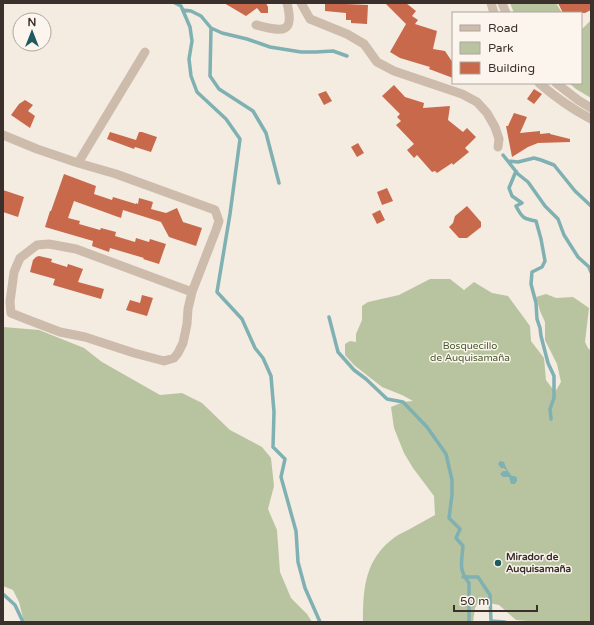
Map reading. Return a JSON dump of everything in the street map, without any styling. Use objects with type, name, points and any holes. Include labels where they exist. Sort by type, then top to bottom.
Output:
[{"type":"street","points":[[256,25],[282,30],[287,27],[290,17],[287,3]]},
{"type":"street","points":[[301,3],[310,19],[347,34],[364,44],[377,62],[394,71],[462,94],[477,102],[487,113],[495,127],[499,139],[498,148]]},
{"type":"street","points":[[78,163],[145,52]]},
{"type":"street","points":[[541,84],[561,100],[591,119]]},
{"type":"street","points":[[557,84],[591,108]]},
{"type":"street","points":[[3,135],[37,149],[116,174],[216,210],[219,221],[192,292],[188,309],[187,324],[182,343],[174,358],[164,361],[134,353],[85,337],[60,332],[11,313],[10,302],[14,272],[20,258],[37,245],[49,244],[76,249],[192,292]]},
{"type":"green space","points":[[510,3],[556,3],[561,12],[514,12]]},
{"type":"green space","points":[[591,20],[591,98],[570,84],[582,84],[582,29]]},
{"type":"green space","name":"Bosquecillo de Auquisamaña","points":[[430,279],[450,279],[464,290],[474,282],[492,293],[508,296],[530,326],[531,341],[544,358],[546,380],[555,392],[561,382],[557,364],[545,340],[545,322],[536,297],[546,294],[556,298],[573,297],[589,308],[585,342],[591,351],[591,622],[528,622],[516,620],[499,605],[479,601],[475,608],[473,622],[363,622],[365,586],[372,564],[377,555],[395,537],[435,515],[434,496],[413,468],[404,453],[394,428],[391,407],[403,402],[413,401],[382,387],[354,365],[345,355],[345,344],[350,341],[356,342],[356,334],[362,320],[362,306],[368,302],[399,295]]},
{"type":"green space","points":[[3,327],[39,330],[84,348],[102,362],[160,395],[182,393],[202,403],[230,430],[262,447],[271,458],[274,486],[268,509],[277,530],[280,572],[291,598],[307,614],[312,622],[24,622],[19,602],[13,590],[3,586]]},
{"type":"water","points":[[500,461],[504,462],[507,470],[512,476],[517,478],[515,484],[511,484],[509,477],[503,477],[500,474],[503,471],[507,471],[504,468],[501,468],[498,464]]},
{"type":"building","points":[[224,3],[266,3],[268,13],[261,13],[257,8],[246,16]]},
{"type":"building","points":[[325,3],[368,5],[367,24],[351,23],[351,20],[346,20],[346,13],[325,11]]},
{"type":"building","points":[[385,3],[406,3],[416,11],[412,16],[418,20],[415,24],[437,31],[433,49],[445,51],[452,62],[452,78],[429,69],[430,67],[400,58],[390,52],[406,24]]},
{"type":"building","points":[[558,3],[591,3],[591,10],[585,13],[562,12]]},
{"type":"building","points":[[394,85],[405,97],[424,103],[423,108],[450,106],[448,120],[463,132],[467,128],[476,137],[465,148],[469,152],[453,165],[452,163],[437,173],[435,171],[432,172],[417,155],[414,158],[407,150],[414,144],[396,125],[401,121],[397,117],[400,114],[382,96]]},
{"type":"building","points":[[534,89],[542,94],[534,104],[527,99]]},
{"type":"building","points":[[326,91],[332,101],[324,105],[318,94]]},
{"type":"building","points":[[25,100],[33,105],[28,111],[35,116],[30,128],[11,115],[19,104]]},
{"type":"building","points":[[514,113],[527,117],[520,133],[540,131],[540,134],[550,133],[570,139],[570,142],[538,143],[528,147],[512,157],[506,126],[508,126]]},
{"type":"building","points":[[110,132],[136,140],[139,132],[157,137],[151,152],[135,147],[134,149],[107,139]]},
{"type":"building","points":[[358,143],[364,153],[357,157],[351,147]]},
{"type":"building","points":[[64,174],[96,186],[94,194],[112,200],[113,197],[138,204],[139,198],[153,202],[151,209],[166,213],[177,208],[183,222],[202,228],[196,246],[169,237],[161,222],[123,210],[121,218],[74,201],[68,218],[80,221],[79,224],[100,230],[101,228],[116,232],[115,236],[135,242],[136,238],[149,242],[150,239],[166,244],[159,264],[110,248],[109,252],[92,246],[93,241],[45,227]]},
{"type":"building","points":[[387,188],[393,201],[382,205],[377,192]]},
{"type":"building","points":[[3,190],[24,197],[18,217],[3,212]]},
{"type":"building","points":[[467,206],[481,222],[481,227],[467,238],[459,238],[449,227],[453,223],[455,216]]},
{"type":"building","points":[[380,210],[385,220],[377,224],[372,214]]},
{"type":"building","points":[[39,256],[52,259],[51,262],[67,267],[68,264],[83,269],[78,282],[104,289],[101,299],[53,285],[55,279],[30,272],[33,260]]},
{"type":"building","points":[[142,295],[153,298],[147,316],[126,310],[130,300],[140,303]]},
{"type":"waterway","points":[[175,3],[181,6],[190,27],[192,41],[189,59],[191,76],[197,92],[226,119],[240,139],[230,214],[217,292],[242,319],[255,348],[263,358],[271,376],[274,412],[273,447],[285,459],[281,477],[296,531],[298,562],[305,588],[320,622]]},
{"type":"waterway","points":[[183,10],[191,11],[201,16],[211,28],[222,33],[247,39],[270,47],[301,52],[333,51],[347,56]]},
{"type":"waterway","points":[[211,28],[210,76],[219,89],[253,111],[266,133],[279,183]]},
{"type":"waterway","points":[[503,155],[518,174],[528,182],[545,206],[558,219],[564,235],[578,257],[589,267],[591,272]]},
{"type":"waterway","points":[[508,161],[518,162],[534,158],[554,165],[575,191],[591,206]]},
{"type":"waterway","points":[[516,171],[509,188],[512,196],[522,203],[516,206],[520,213],[526,219],[536,221],[545,261],[542,267],[532,272],[531,284],[536,303],[537,319],[541,336],[548,363],[554,376],[554,398],[550,409],[551,419]]},
{"type":"waterway","points":[[329,317],[338,352],[354,370],[387,399],[403,402],[427,427],[446,454],[452,480],[449,518],[460,529],[456,538],[463,546],[462,570],[469,583],[469,622]]},
{"type":"waterway","points":[[463,577],[478,577],[490,595],[491,621],[505,622]]},
{"type":"waterway","points":[[3,594],[15,605],[23,622]]},
{"type":"place","name":"Mirador de Auquisamaña","points":[[498,563]]}]
